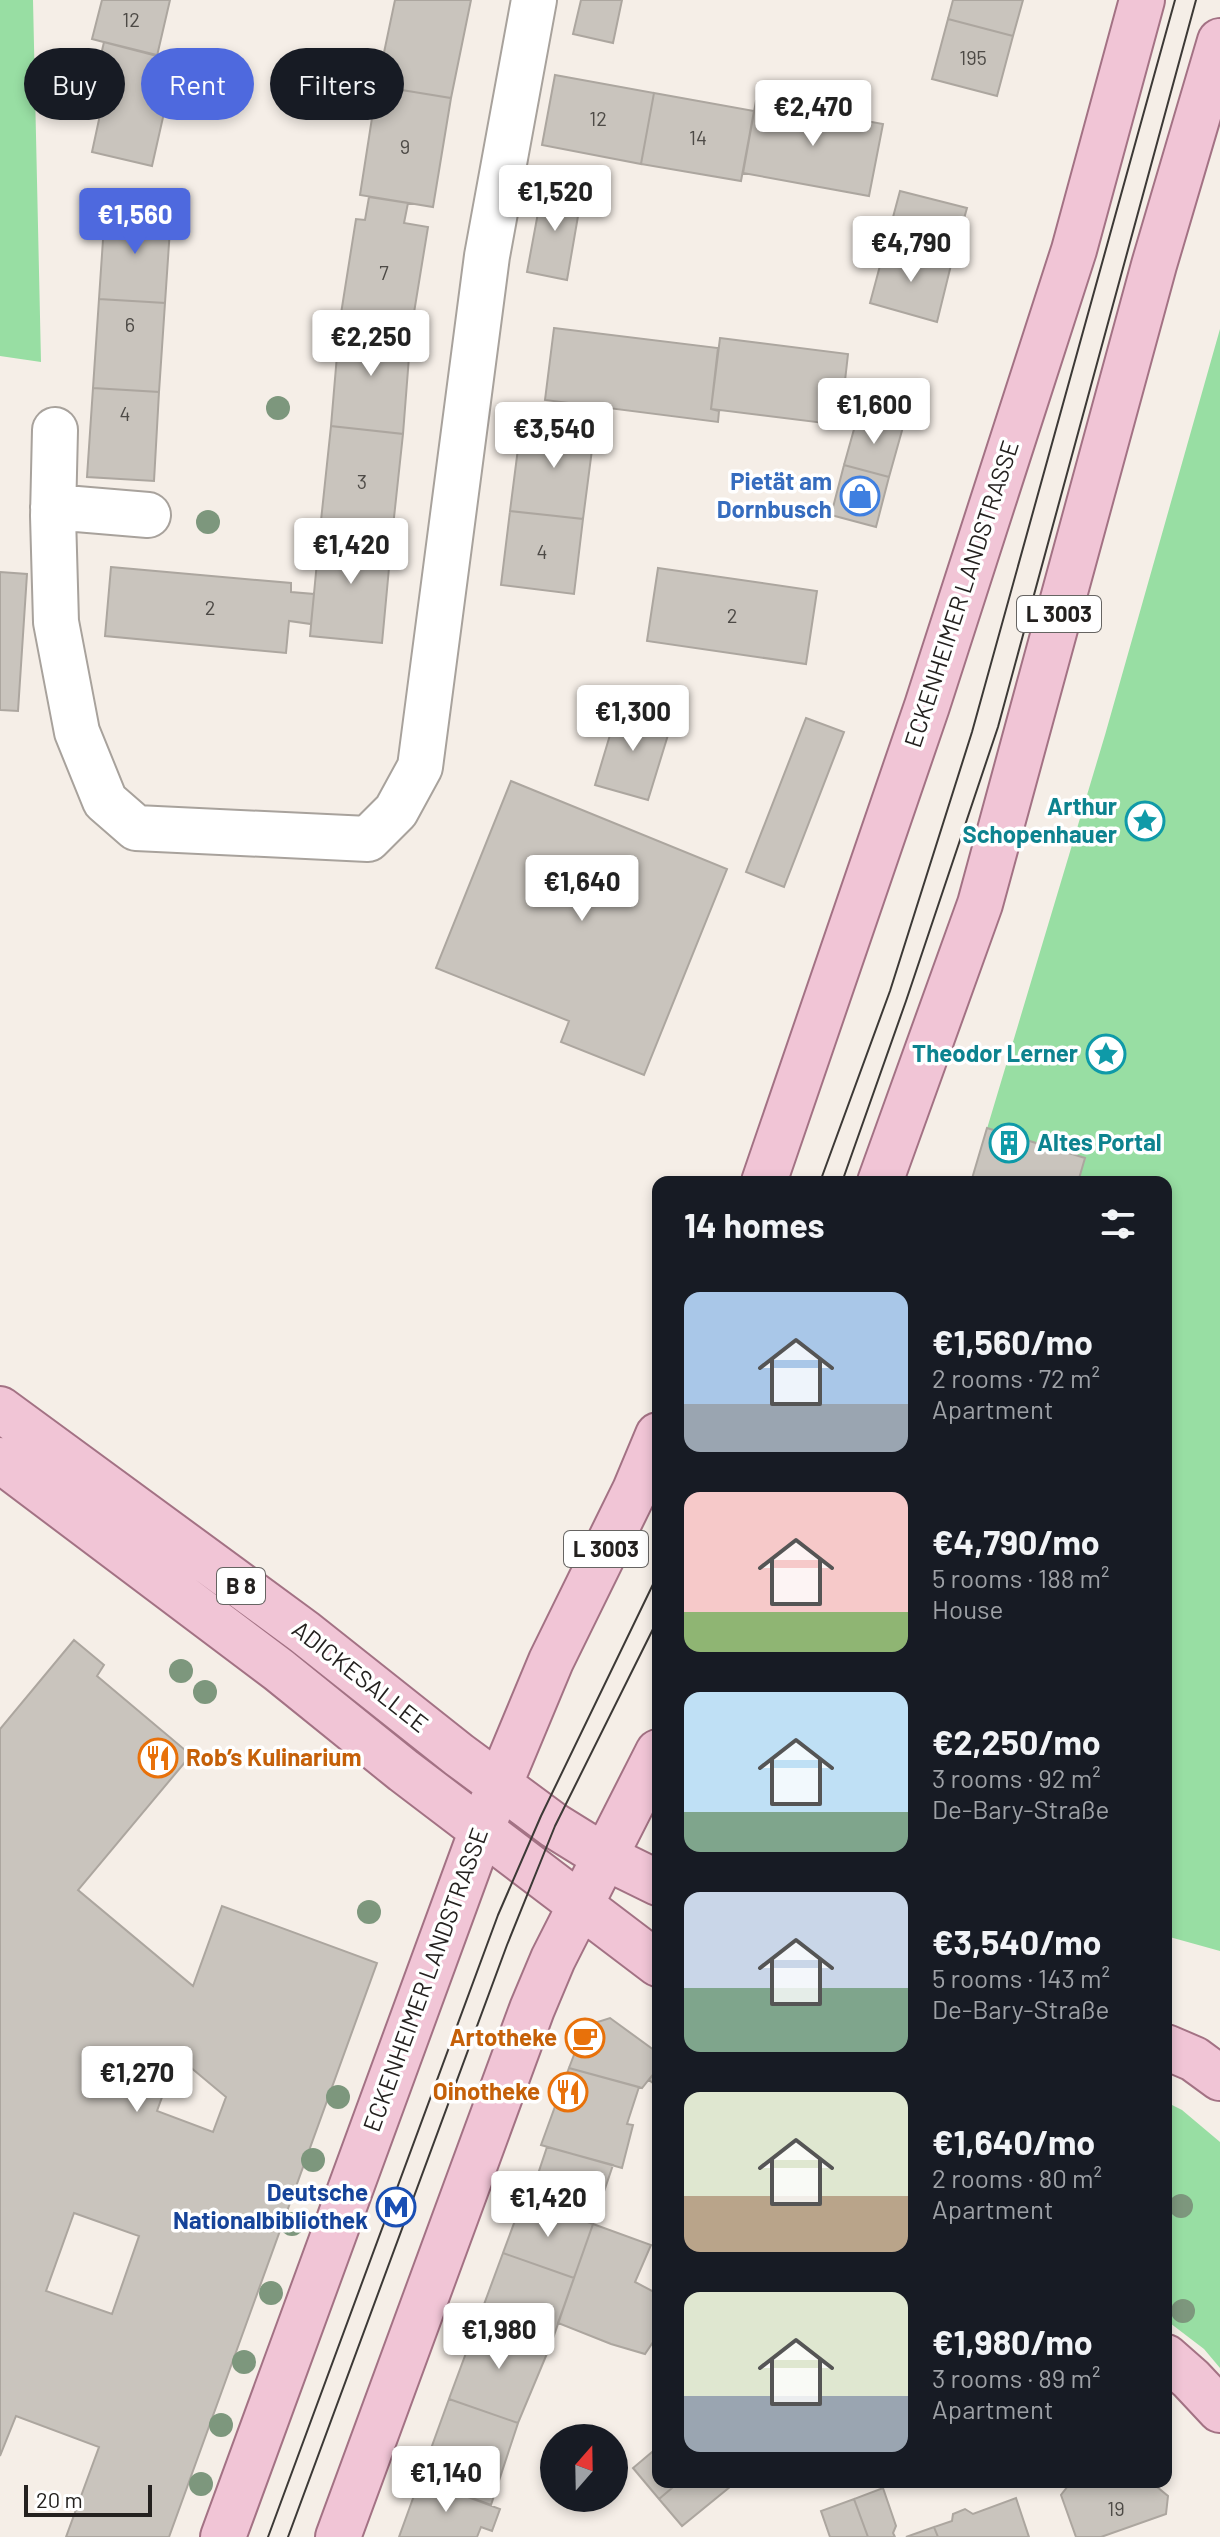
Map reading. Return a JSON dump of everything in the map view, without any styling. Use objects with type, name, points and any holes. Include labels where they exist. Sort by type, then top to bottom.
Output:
[{"type":"main road","name":"ECKENHEIMER LANDSTRASSE","points":[[766,1176],[927,706],[1074,250],[1142,0]]},
{"type":"main road","name":"L 3003","points":[[882,1176],[980,904],[1154,265],[1220,41]]},
{"type":"main road","name":"ADICKESALLEE","points":[[0,1409],[304,1632],[499,1785],[555,1826],[605,1857]]},
{"type":"main road","name":"ECKENHEIMER LANDSTRASSE","points":[[223,2537],[481,1829],[551,1661],[652,1449]]},
{"type":"main road","name":"ADICKESALLEE","points":[[0,1460],[255,1652],[580,1906]]},
{"type":"main road","points":[[338,2537],[532,2009],[553,1959],[652,1764]]},
{"type":"main road","name":"B 8","points":[[605,1857],[652,1880]]},
{"type":"main road","name":"B 8","points":[[580,1906],[652,1960]]},
{"type":"main road","points":[[1172,2050],[1194,2059],[1220,2078]]},
{"type":"main road","points":[[1172,2362],[1220,2410]]},
{"type":"street","points":[[55,430],[53,507],[56,622],[77,732],[105,801],[136,828],[368,839],[396,811],[420,767],[487,256],[534,0]]},
{"type":"street","points":[[53,507],[148,515]]},
{"type":"green space","points":[[0,0],[33,0],[34,48],[24,48],[24,120],[36,120],[41,362],[0,356]]},
{"type":"green space","points":[[1220,329],[1220,1951],[1172,1938],[1172,1176],[973,1176],[1105,735]]},
{"type":"green space","points":[[1172,2105],[1220,2142],[1220,2368],[1204,2349],[1172,2325]]},
{"type":"building","points":[[102,0],[170,0],[159,48],[141,48],[141,52],[92,39]]},
{"type":"building","points":[[395,0],[471,0],[451,98],[404,90],[404,48],[385,48]]},
{"type":"building","points":[[581,0],[622,0],[613,43],[573,34]]},
{"type":"building","points":[[953,0],[1023,0],[1013,36],[948,19]]},
{"type":"building","points":[[948,19],[1013,36],[997,96],[932,79]]},
{"type":"building","points":[[104,42],[141,51],[141,120],[162,120],[152,166],[92,152],[99,120],[125,120],[125,48],[103,48]]},
{"type":"building","points":[[555,75],[654,93],[641,164],[542,145]]},
{"type":"building","points":[[404,90],[451,98],[433,207],[360,195],[372,120],[404,120]]},
{"type":"building","points":[[654,93],[754,111],[741,181],[641,164]]},
{"type":"building","points":[[756,101],[883,124],[869,196],[743,173]]},
{"type":"building","points":[[543,186],[582,193],[567,280],[527,272]]},
{"type":"building","points":[[900,191],[967,208],[951,265],[885,247]]},
{"type":"building","points":[[369,197],[408,203],[404,223],[428,227],[411,331],[340,320],[356,219],[365,220]]},
{"type":"building","points":[[105,210],[171,214],[165,303],[99,299]]},
{"type":"building","points":[[885,247],[951,265],[937,322],[870,303]]},
{"type":"building","points":[[99,299],[165,303],[159,392],[93,388]]},
{"type":"building","points":[[340,320],[411,331],[403,434],[331,426]]},
{"type":"building","points":[[554,328],[718,348],[711,409],[719,411],[718,422],[545,400]]},
{"type":"building","points":[[720,338],[848,354],[840,425],[711,409]]},
{"type":"building","points":[[93,388],[159,392],[154,481],[87,477]]},
{"type":"building","points":[[560,403],[582,405],[578,441],[593,442],[583,519],[510,511],[520,433],[556,438]]},
{"type":"building","points":[[858,415],[903,427],[889,477],[844,465]]},
{"type":"building","points":[[331,426],[403,434],[392,536],[320,530]]},
{"type":"building","name":"Pietät am Dornbusch","points":[[844,465],[889,477],[876,527],[831,515]]},
{"type":"building","points":[[510,511],[583,519],[574,594],[501,585]]},
{"type":"building","points":[[320,530],[392,536],[382,643],[310,636]]},
{"type":"building","points":[[111,567],[291,583],[291,592],[314,594],[311,624],[289,621],[286,653],[105,636]]},
{"type":"building","points":[[658,568],[817,591],[806,664],[647,641]]},
{"type":"building","points":[[0,572],[27,574],[18,711],[0,710]]},
{"type":"building","points":[[619,705],[672,722],[648,800],[595,785]]},
{"type":"building","points":[[806,718],[844,732],[784,887],[746,872]]},
{"type":"building","points":[[511,781],[727,869],[644,1075],[561,1042],[569,1021],[436,968]]},
{"type":"building","name":"Altes Portal","points":[[987,1128],[1085,1158],[1080,1176],[973,1176]]},
{"type":"building","points":[[74,1640],[104,1665],[97,1676],[191,1755],[78,1890],[193,1986],[222,1906],[377,1963],[169,2537],[66,2537],[99,2447],[16,2416],[0,2456],[0,1729]],"holes":[[[177,2056],[226,2097],[213,2132],[157,2111]],[[74,2213],[139,2236],[112,2314],[46,2291]]]},
{"type":"building","points":[[610,2018],[652,2049],[652,2076],[642,2088],[569,2068],[585,2026]]},
{"type":"building","points":[[569,2068],[639,2087],[627,2124],[633,2125],[622,2168],[541,2145]]},
{"type":"building","points":[[547,2147],[613,2165],[593,2224],[529,2201]]},
{"type":"building","points":[[523,2199],[593,2224],[574,2278],[503,2253]]},
{"type":"building","points":[[593,2224],[651,2245],[635,2282],[652,2291],[652,2344],[645,2354],[558,2323]]},
{"type":"building","points":[[503,2253],[574,2278],[551,2344],[479,2318]]},
{"type":"building","points":[[479,2318],[551,2344],[518,2423],[449,2399]]},
{"type":"building","points":[[449,2399],[518,2423],[491,2505],[420,2479]]},
{"type":"building","points":[[652,2452],[652,2488],[672,2488],[659,2499],[633,2468]]},
{"type":"building","points":[[420,2479],[500,2509],[492,2531],[481,2527],[477,2537],[399,2537]]},
{"type":"building","points":[[672,2488],[729,2488],[682,2526],[659,2499]]},
{"type":"building","points":[[883,2488],[896,2526],[895,2537],[868,2537],[854,2499]]},
{"type":"building","points":[[1066,2488],[1158,2488],[1168,2496],[1166,2514],[1101,2537],[1076,2537],[1061,2495]]},
{"type":"building","points":[[1016,2498],[1029,2537],[938,2537],[934,2527],[952,2521],[953,2514],[965,2509],[973,2514]]},
{"type":"building","points":[[854,2499],[868,2537],[830,2537],[821,2511]]},
{"type":"building","points":[[934,2527],[938,2537],[906,2537]]},
{"type":"tram line","points":[[822,1176],[890,991],[972,732],[1175,0]]},
{"type":"tram line","points":[[844,1176],[998,727],[1196,0]]},
{"type":"tram line","points":[[268,2537],[498,1915],[541,1816],[652,1586]]},
{"type":"tram line","points":[[288,2537],[507,1945],[555,1826],[652,1631]]},
{"type":"place","name":"Pietät am Dornbusch","points":[[860,496]]},
{"type":"place","name":"Arthur Schopenhauer","points":[[1145,821]]},
{"type":"place","name":"Theodor Lerner","points":[[1106,1054]]},
{"type":"place","name":"Altes Portal","points":[[1009,1143]]},
{"type":"place","name":"Rob’s Kulinarium","points":[[158,1758]]},
{"type":"place","name":"Artotheke","points":[[585,2038]]},
{"type":"place","name":"Oinotheke","points":[[568,2092]]},
{"type":"place","name":"Deutsche Nationalbibliothek","points":[[396,2207]]}]
